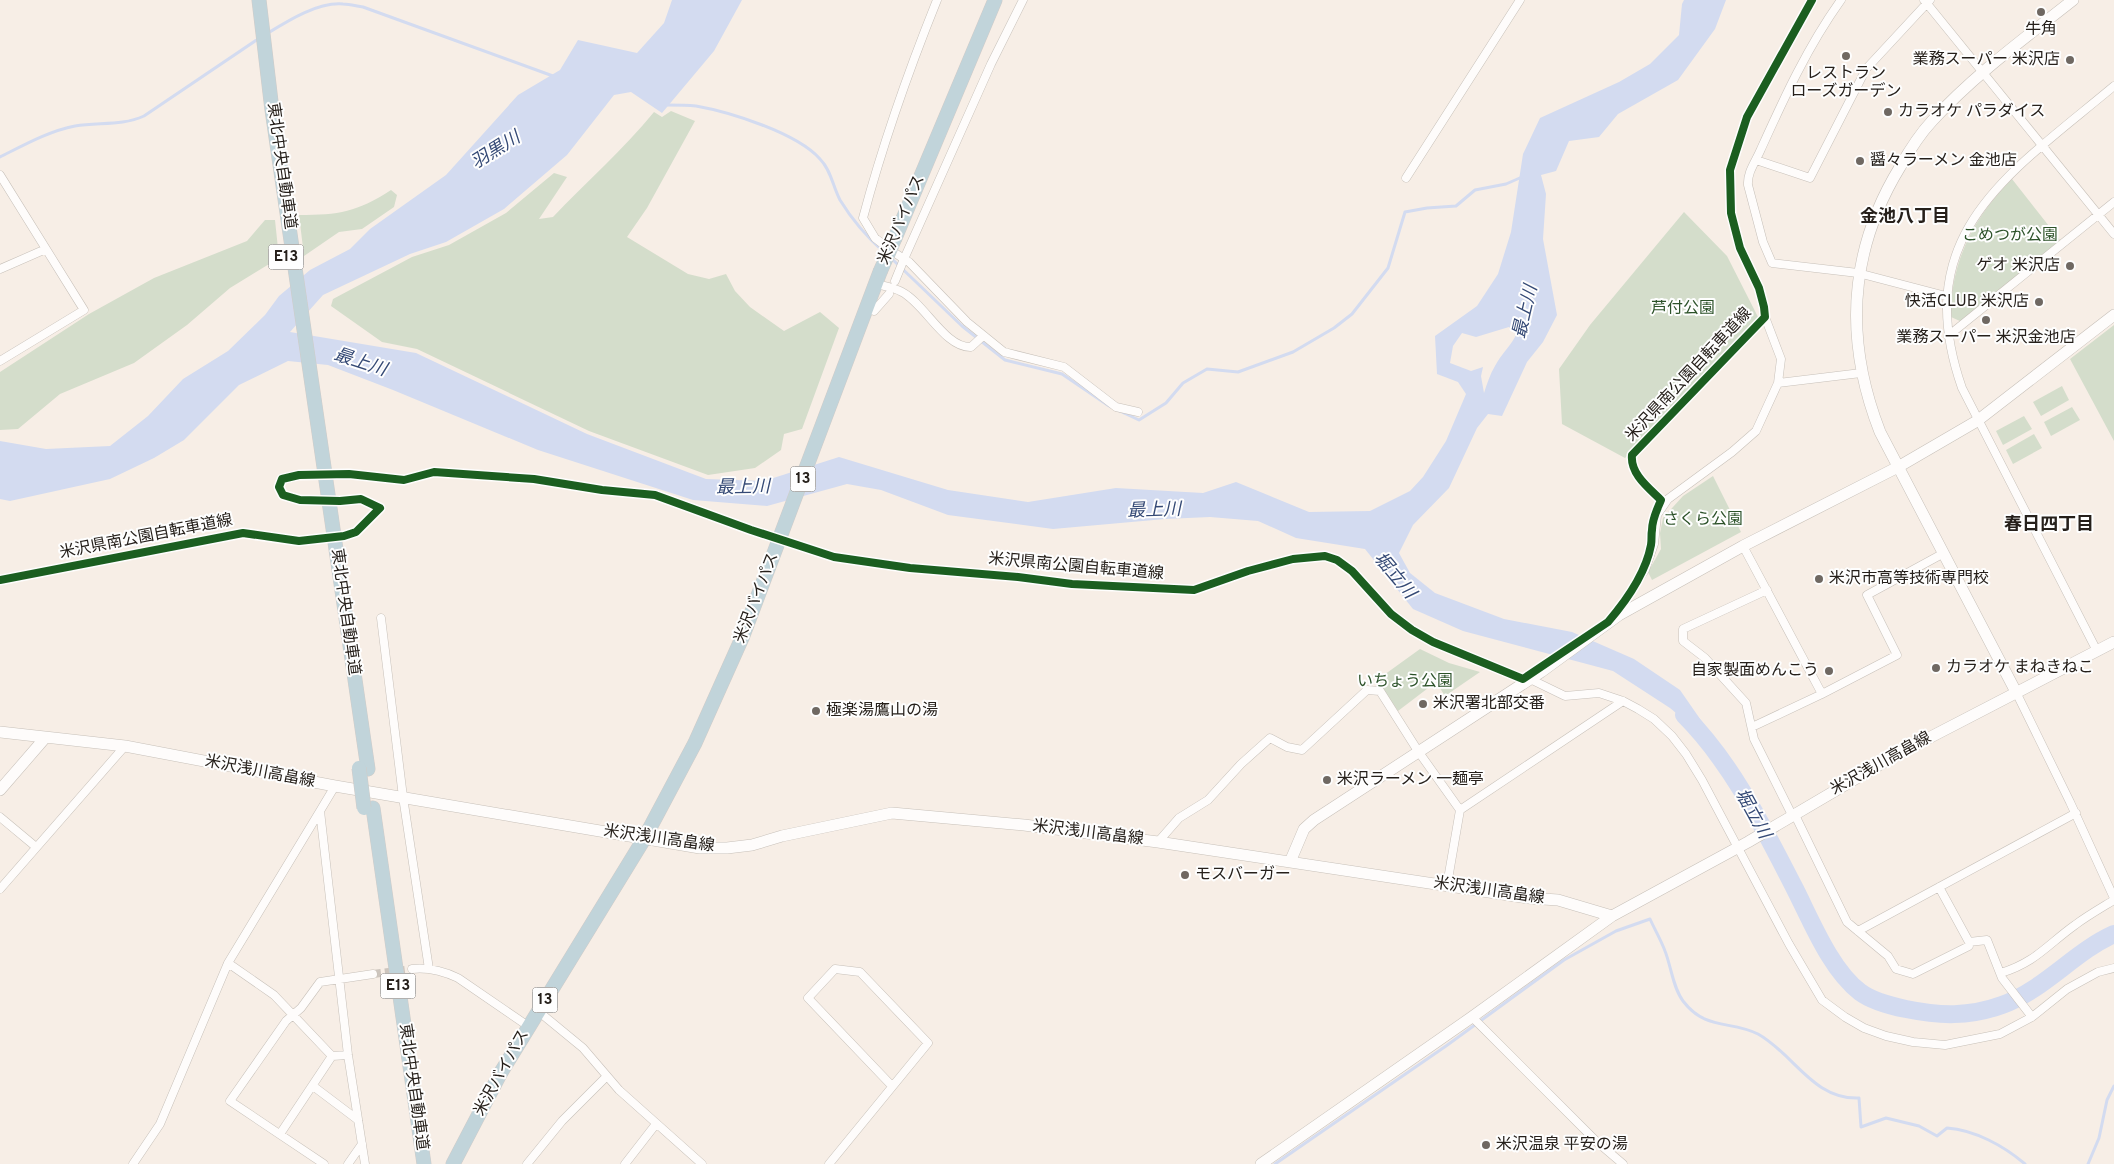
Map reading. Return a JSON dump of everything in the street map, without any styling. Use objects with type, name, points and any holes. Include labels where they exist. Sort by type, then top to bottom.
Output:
[{"type":"highway","name":"東北中央自動車道","points":[[250,0],[327,513]]},
{"type":"highway","name":"東北中央自動車道","points":[[259,0],[272,110],[363,769],[424,1164]]},
{"type":"highway","name":"米沢バイパス","points":[[453,1164],[500,1074],[644,839],[687,759],[742,638],[865,314],[889,242],[995,0]]},
{"type":"highway","name":"東北中央自動車道","points":[[369,808],[415,1164]]},
{"type":"street","points":[[889,242],[875,238],[863,218],[881,150],[936,0]]},
{"type":"street","points":[[896,278],[991,64],[1023,0]]},
{"type":"street","points":[[1406,178],[1520,0]]},
{"type":"street","points":[[1841,0],[1830,15],[1787,90],[1747,176],[1763,242],[1772,263],[1858,273],[1946,296]]},
{"type":"street","points":[[2001,975],[2044,952],[2074,926],[2114,899],[2076,813],[2016,692],[1880,432],[1870,407],[1861,373],[1856,332],[1858,273],[1872,220],[1913,145],[1932,121],[1982,72],[2073,0]]},
{"type":"street","points":[[1756,160],[1810,178],[1866,69],[1927,1],[1982,72],[2114,234]]},
{"type":"street","points":[[2097,651],[1977,421],[1954,367],[1948,336],[1946,296],[1951,268],[1959,244],[1969,225],[1992,192],[2010,173],[2114,86]]},
{"type":"street","points":[[0,175],[84,310],[0,361]]},
{"type":"street","points":[[1948,336],[2114,202]]},
{"type":"street","points":[[0,269],[46,249]]},
{"type":"street","points":[[895,253],[903,261],[909,262],[967,322],[1010,355],[1064,368],[1116,407],[1138,412]]},
{"type":"street","points":[[878,278],[903,292],[935,322],[946,336],[963,347],[971,347],[983,336]]},
{"type":"street","points":[[865,314],[874,311],[889,294]]},
{"type":"street","points":[[1290,862],[1304,829],[1314,820],[1541,672],[1619,615],[1743,546],[1898,467],[1977,421],[2114,315]]},
{"type":"street","points":[[1619,615],[1616,612],[1645,570],[1654,544],[1657,515],[1668,499],[1732,452],[1756,431],[1778,383],[1781,359],[1765,318]]},
{"type":"street","points":[[1778,383],[1861,373]]},
{"type":"street","points":[[1743,546],[1822,694]]},
{"type":"street","points":[[1752,727],[1822,694],[1897,655],[1867,595],[1944,553]]},
{"type":"street","points":[[1767,590],[1683,630],[1683,641],[1705,658],[1746,703],[1754,739],[1847,922],[1888,956],[1896,969],[1913,974],[1969,946],[1969,942],[1938,887]]},
{"type":"street","points":[[381,618],[403,797],[429,968]]},
{"type":"street","name":"米沢浅川高畠線","points":[[0,732],[125,746],[335,786],[700,848],[739,847],[892,813],[1024,825],[1158,842],[1528,898],[1558,900],[1612,916],[1896,755],[2114,642]]},
{"type":"street","points":[[1530,679],[1565,696],[1599,693],[1623,701],[1654,719],[1672,736],[1686,754],[1742,844],[1822,1000],[1845,1018],[1864,1028],[1886,1036],[1914,1042],[1945,1045],[2000,1034],[2032,1017],[2066,989],[2098,972],[2114,968]]},
{"type":"street","points":[[1158,842],[1179,818],[1208,800],[1241,764],[1270,738],[1287,747],[1302,750],[1368,690],[1380,691],[1418,751],[1460,810]]},
{"type":"street","points":[[1446,885],[1460,810],[1623,701]]},
{"type":"street","points":[[0,790],[45,738]]},
{"type":"street","points":[[0,889],[125,746]]},
{"type":"street","points":[[133,1164],[160,1124],[228,963],[335,786]]},
{"type":"street","points":[[320,811],[348,1055],[365,1164]]},
{"type":"street","points":[[1858,931],[2076,813]]},
{"type":"street","points":[[0,816],[36,847]]},
{"type":"street","points":[[1261,1164],[1472,1017],[1612,916]]},
{"type":"street","points":[[1969,942],[1987,940],[2001,975],[2032,1017]]},
{"type":"street","points":[[228,963],[274,995],[332,1056]]},
{"type":"street","points":[[412,969],[429,968],[458,978],[528,1026]]},
{"type":"street","points":[[829,1164],[928,1043],[860,972],[835,969],[808,998],[892,1086]]},
{"type":"street","points":[[324,1164],[230,1101],[286,1020],[293,1015],[320,982],[373,974]]},
{"type":"street","points":[[538,1011],[584,1048],[619,1090],[702,1164]]},
{"type":"street","points":[[1472,1017],[1596,1141],[1624,1164]]},
{"type":"street","points":[[332,1056],[348,1055]]},
{"type":"street","points":[[280,1134],[332,1056]]},
{"type":"street","points":[[527,1164],[562,1121],[607,1076]]},
{"type":"street","points":[[313,1086],[358,1120]]},
{"type":"street","points":[[625,1164],[656,1124]]},
{"type":"street","points":[[348,1164],[362,1144]]},
{"type":"green space","points":[[671,111],[695,121],[647,208],[627,237],[688,274],[709,279],[726,274],[735,291],[750,307],[784,331],[820,312],[839,328],[802,429],[784,434],[781,450],[755,468],[708,475],[589,431],[417,349],[382,342],[331,306],[333,299],[412,257],[449,245],[506,213],[554,173],[567,177],[539,219],[553,217],[617,153],[654,112],[662,117]]},
{"type":"green space","name":"こめつが公園","points":[[2012,179],[2060,240],[1962,322],[1951,317],[1952,297],[1960,259],[1967,242],[1986,209]]},
{"type":"green space","points":[[391,190],[397,195],[394,207],[362,229],[339,232],[304,256],[299,215],[347,211],[368,203]]},
{"type":"green space","name":"芦付公園","points":[[1684,212],[1727,256],[1759,319],[1625,458],[1562,424],[1559,369],[1590,325]]},
{"type":"green space","points":[[265,220],[275,220],[279,258],[230,288],[187,325],[134,363],[60,394],[18,429],[0,430],[0,372],[89,314],[154,278],[247,241]]},
{"type":"green space","points":[[2114,325],[2114,441],[2070,359]]},
{"type":"green space","points":[[2062,386],[2069,400],[2041,416],[2033,402]]},
{"type":"green space","points":[[2072,407],[2080,420],[2051,436],[2044,422]]},
{"type":"green space","points":[[2024,416],[2032,429],[2003,445],[1996,431]]},
{"type":"green space","points":[[2034,434],[2042,448],[2013,464],[2006,450]]},
{"type":"green space","name":"さくら公園","points":[[1713,476],[1741,532],[1652,580],[1648,572],[1661,549],[1660,533],[1663,518],[1683,496]]},
{"type":"green space","name":"いちょう公園","points":[[1420,649],[1449,663],[1480,672],[1445,696],[1436,682],[1398,711],[1377,680]]},
{"type":"water","points":[[672,0],[742,0],[714,51],[662,113],[631,92],[614,95],[567,155],[504,209],[446,242],[410,254],[323,295],[290,332],[416,353],[587,434],[706,479],[764,481],[839,457],[948,490],[1028,502],[1116,488],[1203,493],[1236,482],[1309,512],[1370,511],[1410,491],[1423,477],[1446,441],[1466,394],[1458,382],[1437,374],[1435,336],[1477,306],[1498,274],[1511,232],[1523,154],[1540,118],[1619,82],[1650,64],[1679,35],[1684,0],[1726,0],[1715,29],[1678,80],[1618,114],[1599,137],[1569,141],[1556,171],[1541,175],[1546,194],[1543,239],[1557,315],[1543,342],[1527,362],[1502,416],[1488,414],[1477,428],[1449,488],[1413,525],[1399,553],[1410,573],[1435,593],[1504,619],[1572,632],[1634,659],[1680,690],[1723,752],[1670,708],[1613,671],[1463,631],[1413,609],[1365,549],[1296,538],[1258,521],[1210,517],[1053,529],[948,515],[881,490],[847,484],[767,506],[693,500],[538,450],[328,365],[288,361],[239,385],[184,440],[154,458],[110,479],[10,501],[0,499],[0,441],[46,449],[110,446],[148,416],[183,379],[228,351],[265,315],[279,296],[310,270],[350,249],[370,229],[446,175],[518,95],[560,70],[578,40],[637,53],[664,23]],"holes":[[[1509,327],[1517,333],[1493,369],[1484,393],[1481,376],[1483,367],[1471,371],[1450,363],[1453,346],[1462,333],[1476,337]]]},
{"type":"waterway","points":[[268,33],[314,9],[333,4],[351,5],[363,7],[553,76]]},
{"type":"waterway","points":[[0,157],[65,128],[127,121],[144,116],[258,39]]},
{"type":"waterway","points":[[666,105],[696,106],[726,113],[780,132],[796,141],[824,163],[840,200],[849,214],[884,252]]},
{"type":"waterway","points":[[891,258],[962,326],[1005,360],[1062,374],[1109,406],[1139,420],[1166,403],[1183,383],[1207,369],[1238,372],[1293,352],[1334,328],[1352,314],[1388,268],[1405,212],[1456,206],[1475,190],[1506,184],[1522,177]]},
{"type":"waterway","name":"堀立川","points":[[1684,715],[1717,754],[1745,796],[1794,887],[1814,929],[1839,971],[1860,992],[1870,998],[1894,1006],[1931,1013],[1954,1014],[1990,1009],[2032,990],[2099,942],[2114,934]]},
{"type":"waterway","points":[[1275,1164],[1446,1046],[1564,960],[1616,931],[1650,919],[1665,951],[1677,990],[1683,1001],[1692,1010],[1700,1017],[1709,1021],[1738,1027],[1758,1034],[1783,1053],[1816,1084],[1829,1092],[1843,1097],[1859,1098],[1861,1127],[1886,1118],[1919,1126],[1937,1136],[1947,1128],[1958,1129],[1989,1140],[2025,1164]]},
{"type":"waterway","points":[[2088,1164],[2099,1138],[2107,1100],[2114,1086]]},
{"type":"tunnel","points":[[373,974],[412,969]]},
{"type":"cycle path","name":"米沢県南公園自転車道線","points":[[0,580],[243,533],[299,541],[344,536],[356,532],[380,508],[361,499],[340,501],[300,500],[283,495],[279,487],[282,479],[299,475],[349,474],[404,480],[434,472],[534,479],[602,490],[655,495],[751,530],[834,557],[910,568],[1018,577],[1072,584],[1194,590],[1248,571],[1293,559],[1325,556],[1337,560],[1352,571],[1391,614],[1412,630],[1433,642],[1523,679],[1608,622],[1622,605],[1645,565],[1651,543],[1653,522],[1661,500],[1637,474],[1632,462],[1632,455],[1765,317],[1759,288],[1740,248],[1731,213],[1730,170],[1747,117],[1812,0]]},
{"type":"place","name":"牛角","points":[[2041,12]]},
{"type":"place","name":"レストラン ローズガーデン","points":[[1846,56]]},
{"type":"place","name":"業務スーパー 米沢店","points":[[2070,60]]},
{"type":"place","name":"カラオケ パラダイス","points":[[1888,112]]},
{"type":"place","name":"醤々ラーメン 金池店","points":[[1860,161]]},
{"type":"place","name":"ゲオ 米沢店","points":[[2070,266]]},
{"type":"place","name":"快活CLUB 米沢店","points":[[2039,302]]},
{"type":"place","name":"業務スーパー 米沢金池店","points":[[1986,320]]},
{"type":"place","name":"米沢市高等技術専門校","points":[[1819,579]]},
{"type":"place","name":"カラオケ まねきねこ","points":[[1936,668]]},
{"type":"place","name":"自家製面めんこう","points":[[1829,671]]},
{"type":"place","name":"米沢署北部交番","points":[[1423,704]]},
{"type":"place","name":"極楽湯鷹山の湯","points":[[816,711]]},
{"type":"place","name":"米沢ラーメン 一麺亭","points":[[1327,780]]},
{"type":"place","name":"モスバーガー","points":[[1185,875]]},
{"type":"place","name":"米沢温泉 平安の湯","points":[[1486,1145]]},
{"type":"district","name":"金池八丁目","points":[[1905,217]]},
{"type":"district","name":"春日四丁目","points":[[2049,525]]},
{"type":"water label","name":"羽黒川","points":[[496,151]]},
{"type":"water label","name":"最上川","points":[[1526,312]]},
{"type":"water label","name":"最上川","points":[[360,363]]},
{"type":"water label","name":"最上川","points":[[743,488]]},
{"type":"water label","name":"最上川","points":[[1154,511]]}]
